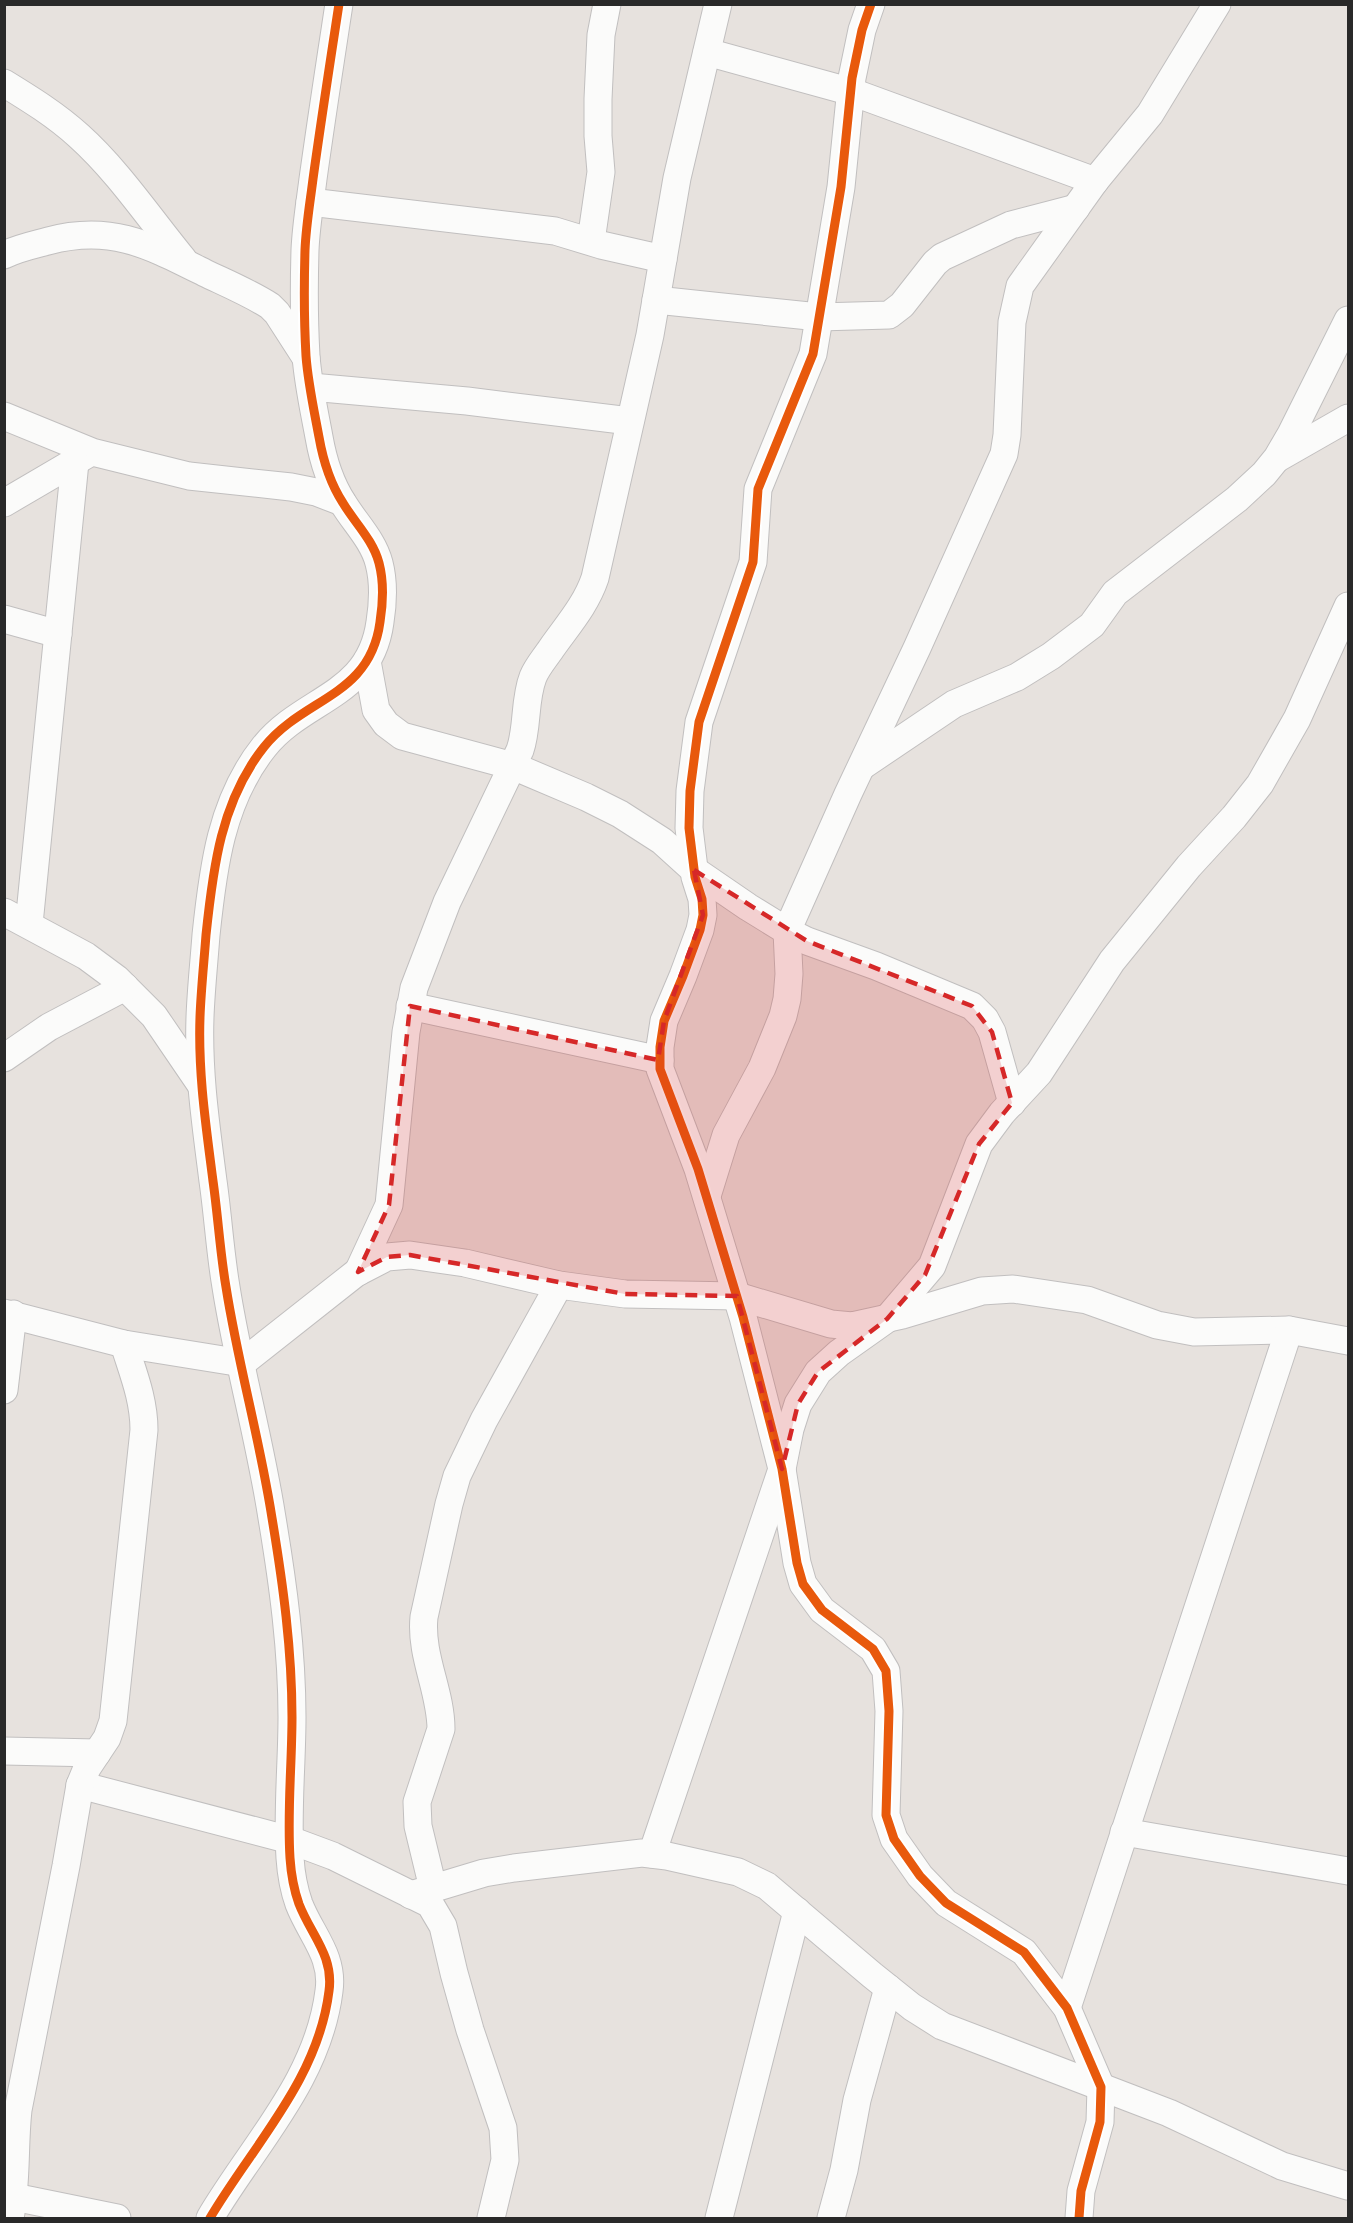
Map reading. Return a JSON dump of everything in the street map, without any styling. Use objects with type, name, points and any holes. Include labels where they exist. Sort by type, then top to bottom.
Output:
[{"type":"street","points":[[210,2218],[227,2189],[299,2085],[318,2035],[328,1999],[330,1974],[325,1952],[301,1910],[295,1893],[290,1859],[292,1719],[290,1651],[271,1513],[226,1287],[201,1086],[200,1017],[203,966],[217,856],[226,814],[237,790],[268,742],[292,719],[341,690],[355,678],[367,662],[377,639],[380,622],[382,592],[379,561],[371,543],[342,502],[326,465],[306,358],[305,244],[339,4]]},
{"type":"street","points":[[591,241],[601,172],[598,99],[602,35],[607,4]]},
{"type":"street","points":[[358,1272],[389,1205],[410,1006],[414,988],[447,902],[525,737],[529,691],[533,676],[591,591],[656,300],[677,178],[718,4]]},
{"type":"street","points":[[871,4],[862,30],[852,78],[841,187],[813,354],[758,489],[753,562],[699,722],[690,791],[689,828],[703,915],[693,948],[664,1021],[660,1069],[698,1169],[737,1296],[782,1469],[796,1563],[803,1584],[822,1610],[873,1649],[886,1671],[889,1711],[886,1815],[894,1839],[920,1876],[946,1903],[1024,1952],[1067,2008],[1101,2086],[1100,2122],[1081,2192],[1079,2218]]},
{"type":"street","points":[[707,1196],[726,1135],[762,1068],[783,1016],[789,974],[787,931],[1004,454],[1007,435],[1012,322],[1020,286],[1095,181],[1150,114],[1217,4]]},
{"type":"street","points":[[707,51],[852,92],[1095,181]]},
{"type":"street","points":[[4,83],[44,108],[80,136],[105,163],[188,265]]},
{"type":"street","points":[[310,202],[555,231],[663,259]]},
{"type":"street","points":[[656,300],[819,317],[889,315],[902,305],[942,257],[1011,225],[1076,208]]},
{"type":"street","points":[[4,255],[16,249],[69,235],[97,234],[131,239],[270,306],[306,358]]},
{"type":"street","points":[[861,766],[954,704],[1017,677],[1067,644],[1092,625],[1114,593],[1237,499],[1264,474],[1277,458],[1348,320]]},
{"type":"street","points":[[311,387],[467,401],[630,421]]},
{"type":"street","points":[[4,416],[84,457],[189,476],[299,489],[316,492],[342,502]]},
{"type":"street","points":[[1277,458],[1348,418]]},
{"type":"street","points":[[4,503],[84,457]]},
{"type":"street","points":[[29,924],[58,634],[84,457]]},
{"type":"street","points":[[652,1854],[782,1469],[798,1404],[818,1372],[839,1353],[887,1319],[932,1266],[979,1144],[1039,1073],[1112,961],[1189,866],[1234,817],[1260,784],[1297,719],[1348,606]]},
{"type":"street","points":[[4,619],[58,634]]},
{"type":"street","points":[[367,662],[376,710],[386,724],[402,736],[513,766],[620,814],[662,841],[694,870],[787,931],[972,1006],[985,1019],[992,1032],[1012,1103]]},
{"type":"street","points":[[4,912],[86,956],[117,978],[154,1016],[201,1086]]},
{"type":"street","points":[[4,1058],[49,1028],[125,987]]},
{"type":"street","points":[[410,1006],[660,1060]]},
{"type":"street","points":[[4,1390],[9,1313],[124,1344],[242,1363],[358,1272],[387,1257],[410,1255],[465,1263],[559,1285],[625,1294],[737,1296],[831,1324],[862,1325],[982,1292],[1013,1289],[1087,1300],[1157,1325],[1194,1332],[1289,1330],[1348,1341]]},
{"type":"street","points":[[491,2218],[506,2160],[503,2128],[470,2030],[443,1926],[422,1892],[417,1802],[441,1729],[441,1717],[424,1652],[422,1634],[457,1476],[484,1420],[559,1285]]},
{"type":"street","points":[[1067,2008],[1289,1330]]},
{"type":"street","points":[[117,2218],[10,2203],[16,2120],[16,2056],[83,1777],[107,1737],[113,1721],[144,1430],[141,1395],[124,1344]]},
{"type":"street","points":[[4,1751],[97,1753]]},
{"type":"street","points":[[81,1785],[290,1840],[422,1892],[514,1868],[642,1853],[738,1872],[767,1886],[888,1988],[942,2026],[1101,2086],[1169,2114],[1282,2166],[1348,2186]]},
{"type":"street","points":[[1124,1832],[1348,1871]]},
{"type":"street","points":[[719,2218],[797,1911]]},
{"type":"street","points":[[831,2218],[844,2170],[857,2100],[888,1988]]},
{"type":"highlighted area","points":[[694,870],[807,941],[972,1006],[992,1032],[1012,1103],[979,1144],[925,1275],[887,1319],[818,1372],[798,1404],[782,1469],[737,1296],[625,1294],[410,1255],[387,1257],[358,1272],[389,1205],[410,1006],[658,1060],[664,1021],[703,915]]},
{"type":"cycle path","points":[[210,2218],[282,2111],[298,2083],[312,2054],[322,2023],[330,1978],[325,1956],[299,1904],[291,1870],[289,1823],[292,1692],[286,1617],[267,1489],[224,1274],[203,1099],[200,1007],[206,935],[216,860],[238,790],[249,768],[280,730],[333,694],[363,666],[374,647],[381,615],[382,585],[379,563],[368,539],[338,495],[328,471],[313,407],[306,356],[304,289],[306,232],[339,4]]},
{"type":"cycle path","points":[[871,4],[862,30],[852,78],[841,187],[813,354],[758,489],[753,562],[699,722],[690,791],[689,828],[695,877],[702,899],[703,915],[700,930],[664,1021],[660,1047],[660,1069],[698,1169],[743,1317],[782,1469],[797,1563],[803,1584],[822,1610],[873,1649],[886,1671],[889,1711],[886,1815],[894,1839],[920,1876],[946,1903],[1024,1952],[1067,2008],[1101,2087],[1100,2122],[1081,2191],[1079,2218]]}]
